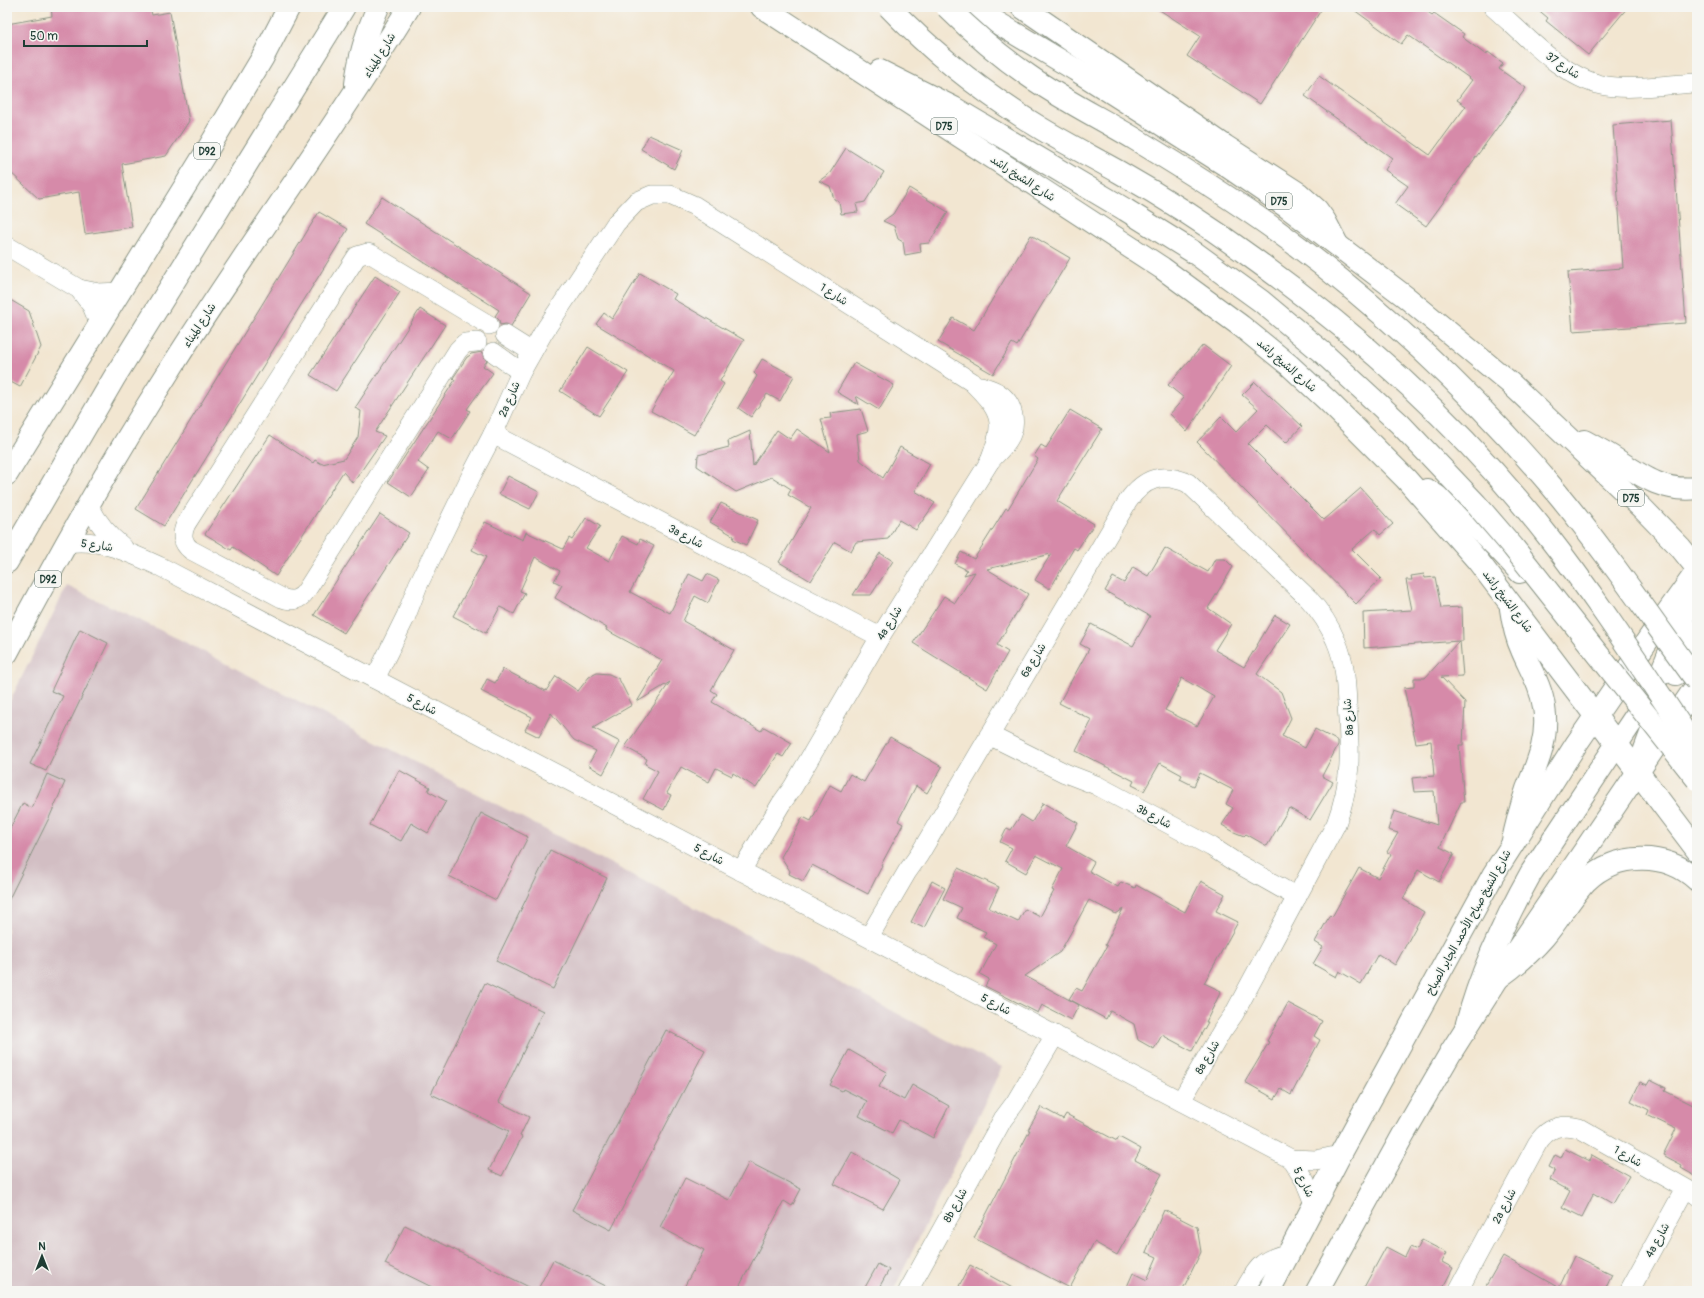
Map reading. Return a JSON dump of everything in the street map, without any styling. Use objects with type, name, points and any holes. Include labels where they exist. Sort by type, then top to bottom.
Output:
[{"type":"main road","name":"D92","points":[[7,474],[208,149],[263,57],[290,7]]},
{"type":"main road","points":[[7,562],[114,378],[344,7]]},
{"type":"main road","points":[[356,91],[361,54],[366,36],[378,7]]},
{"type":"main road","name":"شارع الشيخ راشد","points":[[762,7],[1127,245],[1202,296],[1289,365],[1363,434],[1406,478],[1478,561],[1697,850]]},
{"type":"main road","points":[[889,7],[938,54],[1004,104],[1041,128],[1206,225],[1297,290],[1388,367],[1473,450],[1546,534],[1600,607],[1697,750]]},
{"type":"main road","points":[[947,7],[982,40],[1029,76],[1187,171],[1277,231],[1321,264],[1404,333],[1482,408],[1554,489],[1611,562],[1697,682]]},
{"type":"main road","name":"D75","points":[[970,7],[1076,70],[1224,164],[1287,207],[1407,298],[1510,383],[1642,508],[1697,568]]},
{"type":"main road","points":[[1022,7],[1298,193],[1317,210],[1325,221],[1337,244]]},
{"type":"main road","name":"شارع الميناء","points":[[7,653],[67,543],[171,368],[410,10]]},
{"type":"main road","points":[[826,49],[876,70],[954,108],[1126,210],[1195,253],[1261,301],[1323,353],[1400,424],[1476,504],[1513,547],[1697,779]]},
{"type":"main road","points":[[1561,431],[1598,449],[1644,478],[1656,483],[1681,488],[1697,488]]},
{"type":"main road","points":[[1406,478],[1448,503],[1485,533],[1616,684],[1633,700],[1660,709]]},
{"type":"main road","points":[[1317,1291],[1403,1135],[1465,1031],[1498,978],[1637,772],[1660,709],[1663,668],[1692,632],[1697,573]]},
{"type":"main road","name":"شارع الشيخ صباح الأحمد الجابر الصباح","points":[[1269,1291],[1315,1206],[1340,1155],[1479,900],[1512,845],[1616,684],[1697,573]]},
{"type":"main road","points":[[1511,604],[1516,635],[1539,686],[1545,708],[1546,719],[1540,758],[1521,807],[1512,845]]},
{"type":"main road","points":[[1654,631],[1692,632]]},
{"type":"main road","points":[[1465,1031],[1472,1003],[1482,976],[1517,898],[1531,873],[1618,746],[1660,709],[1697,686]]},
{"type":"main road","points":[[1498,978],[1523,959],[1534,948],[1583,886],[1605,867],[1628,860],[1651,859],[1673,864],[1697,880]]},
{"type":"street","name":"شارع 37","points":[[1493,7],[1559,65],[1587,80],[1602,85],[1621,87],[1697,83]]},
{"type":"street","name":"شارع 1","points":[[650,188],[695,206],[972,382],[998,392],[1010,406],[1006,416]]},
{"type":"street","name":"2a شارع","points":[[369,676],[406,602],[418,585],[532,352],[568,294],[616,223],[626,197],[632,190],[650,188]]},
{"type":"street","points":[[7,246],[79,289],[99,293],[120,292]]},
{"type":"street","points":[[477,342],[465,343],[458,350],[306,591],[298,599],[287,600],[282,598],[186,546],[182,535],[186,524],[357,256],[366,253],[372,254],[489,325]]},
{"type":"street","points":[[79,289],[92,306],[100,325]]},
{"type":"street","points":[[505,335],[532,352]]},
{"type":"street","points":[[493,352],[521,372]]},
{"type":"street","name":"4a شارع","points":[[747,874],[781,804],[793,787],[880,637],[990,461],[1006,416]]},
{"type":"street","name":"3a شارع","points":[[493,434],[880,637]]},
{"type":"street","name":"8a شارع","points":[[1159,478],[1169,477],[1179,479],[1196,489],[1308,598],[1323,616],[1337,642],[1345,676],[1351,755],[1347,790],[1336,824],[1234,1014],[1222,1031],[1186,1104]]},
{"type":"street","name":"6a شارع","points":[[874,940],[906,872],[919,855],[1128,501],[1141,486],[1159,478]]},
{"type":"street","name":"شارع 5","points":[[89,505],[103,530],[127,551]]},
{"type":"street","name":"شارع 5","points":[[67,543],[96,543],[127,551],[161,567],[1291,1159],[1316,1160],[1340,1155]]},
{"type":"street","name":"3b شارع","points":[[992,729],[1070,767],[1096,785],[1235,862],[1299,893]]},
{"type":"street","name":"8b شارع","points":[[908,1291],[1003,1119],[1014,1089],[1050,1032]]},
{"type":"street","name":"شارع 1","points":[[1557,1126],[1564,1125],[1579,1128],[1691,1192]]},
{"type":"street","name":"2a شارع","points":[[1458,1291],[1540,1138],[1550,1129],[1557,1126]]},
{"type":"street","name":"شارع 5","points":[[1291,1159],[1305,1181],[1315,1206]]},
{"type":"street","name":"4a شارع","points":[[1629,1291],[1691,1192]]},
{"type":"street","points":[[1244,1291],[1257,1268],[1262,1263],[1275,1256],[1290,1253]]},
{"type":"shaded area","points":[[67,586],[183,641],[947,1040],[1002,1067],[893,1291],[7,1291],[7,707]]},
{"type":"building","points":[[51,7],[99,7],[99,10],[119,7],[150,7],[152,15],[170,12],[189,121],[166,156],[122,164],[132,227],[85,234],[79,192],[39,199],[8,170],[7,24],[52,16]]},
{"type":"building","points":[[1155,7],[1323,7],[1260,104],[1187,56],[1200,36]]},
{"type":"building","points":[[1350,7],[1421,7],[1432,15],[1434,13],[1464,34],[1462,37],[1486,55],[1488,52],[1503,63],[1499,69],[1526,88],[1426,226],[1395,204],[1408,186],[1385,170],[1392,158],[1305,96],[1319,76],[1430,155],[1466,106],[1457,100],[1472,80],[1408,35],[1401,44]]},
{"type":"building","points":[[1535,7],[1628,7],[1588,55],[1546,21],[1548,18]]},
{"type":"building","points":[[1671,120],[1686,323],[1573,331],[1568,272],[1623,268],[1613,125]]},
{"type":"building","points":[[649,135],[683,150],[674,169],[641,149]]},
{"type":"building","points":[[846,148],[884,172],[865,202],[856,204],[858,212],[841,214],[839,202],[834,199],[830,186],[819,181],[830,173]]},
{"type":"building","points":[[909,188],[948,212],[929,243],[920,244],[921,252],[905,255],[903,242],[898,239],[894,226],[883,221],[893,214]]},
{"type":"building","points":[[382,197],[531,293],[511,326],[506,324],[500,325],[499,320],[495,316],[499,310],[364,224]]},
{"type":"building","points":[[319,212],[348,229],[164,526],[136,509]]},
{"type":"building","points":[[1031,235],[1070,258],[1017,346],[1012,343],[993,374],[938,342],[953,318],[974,330]]},
{"type":"building","points":[[640,273],[676,294],[673,299],[744,340],[720,381],[724,384],[694,435],[651,411],[674,371],[596,324],[604,313],[612,319]]},
{"type":"building","points":[[375,276],[400,292],[336,391],[310,375]]},
{"type":"building","points":[[7,298],[29,311],[41,347],[20,387],[7,380]]},
{"type":"building","points":[[420,309],[445,325],[375,432],[385,436],[353,483],[343,472],[276,576],[233,547],[231,550],[205,534],[270,435],[313,463],[315,460],[322,464],[344,459],[358,437],[361,411],[355,408]]},
{"type":"building","points":[[1203,345],[1231,366],[1187,432],[1170,414],[1184,398],[1168,385]]},
{"type":"building","points":[[588,347],[628,372],[599,416],[560,391]]},
{"type":"building","points":[[482,352],[483,357],[487,361],[483,366],[493,373],[467,409],[470,411],[452,439],[438,431],[418,462],[429,470],[411,497],[388,482],[455,380],[453,378],[467,357],[471,354]]},
{"type":"building","points":[[762,359],[794,376],[780,401],[767,394],[751,417],[738,408],[757,376],[754,373]]},
{"type":"building","points":[[854,363],[894,385],[879,410],[856,396],[859,405],[837,392]]},
{"type":"building","points":[[1255,382],[1302,426],[1286,443],[1267,425],[1248,444],[1324,520],[1361,488],[1393,524],[1380,535],[1375,529],[1352,549],[1381,578],[1356,604],[1197,442],[1221,417],[1236,432],[1258,409],[1242,395]]},
{"type":"building","points":[[861,409],[868,431],[857,434],[860,460],[883,478],[900,447],[930,464],[915,491],[935,503],[916,530],[899,520],[888,539],[856,542],[851,551],[835,542],[811,581],[779,562],[811,508],[788,495],[791,489],[772,477],[736,492],[697,466],[698,455],[729,447],[728,441],[750,431],[753,466],[777,430],[790,439],[797,429],[830,452],[821,419],[831,418],[830,413]]},
{"type":"building","points":[[1070,410],[1102,429],[1057,501],[1094,524],[1077,550],[1074,548],[1050,589],[1035,580],[1051,554],[987,569],[1028,594],[997,645],[1008,652],[987,689],[913,643],[944,596],[955,603],[975,572],[964,575],[967,570],[955,564],[961,552],[974,559],[1006,508],[1008,509],[1038,459],[1034,456],[1041,445],[1046,448]]},
{"type":"building","points":[[508,476],[539,492],[530,509],[499,494]]},
{"type":"building","points":[[721,503],[758,520],[746,545],[733,539],[734,536],[710,522]]},
{"type":"building","points":[[380,514],[409,533],[344,633],[314,615]]},
{"type":"building","points":[[586,518],[600,526],[586,548],[609,561],[622,536],[638,544],[640,539],[654,546],[630,592],[670,613],[689,574],[703,581],[707,574],[719,580],[708,603],[695,596],[683,621],[734,650],[711,690],[717,694],[712,702],[761,731],[764,727],[792,743],[783,757],[778,754],[756,788],[733,773],[732,776],[716,768],[709,782],[681,767],[667,793],[671,795],[664,810],[643,799],[658,771],[645,764],[647,759],[625,747],[670,682],[637,702],[662,660],[606,630],[607,628],[555,598],[562,585],[554,581],[560,571],[535,557],[520,591],[525,593],[514,614],[500,607],[486,633],[453,616],[486,557],[472,550],[485,522],[523,540],[526,532],[563,549],[569,538],[572,540]]},
{"type":"building","points":[[1165,548],[1208,572],[1215,559],[1225,559],[1233,567],[1208,608],[1231,624],[1215,650],[1244,667],[1275,615],[1290,624],[1257,674],[1281,692],[1291,718],[1282,736],[1305,748],[1315,729],[1338,741],[1338,745],[1322,776],[1333,782],[1310,820],[1289,808],[1267,846],[1246,834],[1244,836],[1222,825],[1233,808],[1226,804],[1233,790],[1200,773],[1194,786],[1180,779],[1182,775],[1160,763],[1144,791],[1132,785],[1134,781],[1076,751],[1092,720],[1059,703],[1089,649],[1080,644],[1091,624],[1133,646],[1150,616],[1105,591],[1113,577],[1124,583],[1133,567],[1148,576]],"holes":[[[1182,678],[1214,697],[1197,726],[1165,710]]]},
{"type":"building","points":[[880,553],[893,561],[871,595],[853,595]]},
{"type":"building","points":[[1424,574],[1425,578],[1435,577],[1441,608],[1462,607],[1463,641],[1460,641],[1463,676],[1441,677],[1465,702],[1463,745],[1459,745],[1464,802],[1461,802],[1440,847],[1454,854],[1439,882],[1418,870],[1403,899],[1424,912],[1395,965],[1378,954],[1361,984],[1339,971],[1336,977],[1313,964],[1323,947],[1315,942],[1330,915],[1332,917],[1359,868],[1378,878],[1391,854],[1387,852],[1398,833],[1388,830],[1394,811],[1437,825],[1434,791],[1414,792],[1412,778],[1434,776],[1431,741],[1416,743],[1404,688],[1414,687],[1414,678],[1425,678],[1459,641],[1364,648],[1363,613],[1412,610],[1406,580],[1412,580],[1411,576]]},
{"type":"building","points":[[80,629],[108,643],[46,771],[30,764],[63,696],[51,691]]},
{"type":"building","points":[[503,669],[546,691],[556,676],[578,691],[589,677],[597,673],[609,674],[619,679],[632,705],[593,728],[620,742],[603,774],[588,765],[596,751],[574,740],[551,713],[539,737],[525,730],[532,717],[481,691],[487,679],[495,683]]},
{"type":"building","points":[[890,737],[942,767],[927,793],[916,786],[898,821],[903,824],[881,865],[882,866],[868,894],[812,865],[803,881],[789,874],[790,871],[781,857],[803,817],[811,821],[830,785],[841,791],[850,774],[864,782]]},
{"type":"building","points":[[399,770],[430,787],[428,791],[446,801],[428,833],[411,823],[401,841],[370,825]]},
{"type":"building","points":[[47,774],[65,782],[7,903],[7,834],[23,803],[32,808]]},
{"type":"building","points":[[1043,803],[1078,823],[1066,846],[1094,862],[1089,871],[1118,887],[1121,882],[1135,888],[1136,885],[1185,912],[1201,881],[1225,894],[1216,911],[1238,922],[1204,983],[1221,991],[1206,1022],[1208,1022],[1192,1051],[1162,1035],[1154,1049],[1138,1040],[1134,1024],[1110,1011],[1106,1019],[1069,999],[1076,988],[1082,991],[1107,946],[1105,945],[1123,909],[1116,914],[1089,900],[1060,952],[1025,976],[1079,1005],[1071,1020],[1042,1005],[1038,1013],[985,986],[989,979],[980,974],[996,944],[983,937],[986,932],[957,918],[962,908],[943,899],[958,868],[999,887],[989,908],[1018,922],[1025,909],[1040,917],[1054,891],[1052,890],[1063,869],[1036,855],[1026,873],[1005,861],[1012,848],[1000,842],[1007,828],[1011,830],[1021,815],[1032,822]]},
{"type":"building","points":[[481,813],[528,837],[496,900],[449,876]]},
{"type":"building","points":[[550,850],[607,878],[553,989],[496,961]]},
{"type":"building","points":[[932,881],[945,888],[924,928],[911,922]]},
{"type":"building","points":[[485,983],[543,1011],[499,1102],[529,1117],[520,1136],[522,1137],[502,1176],[489,1170],[509,1131],[431,1094]]},
{"type":"building","points":[[1288,1003],[1322,1021],[1314,1036],[1320,1040],[1291,1095],[1281,1089],[1275,1099],[1245,1082],[1269,1042],[1267,1041]]},
{"type":"building","points":[[666,1030],[705,1050],[611,1230],[572,1210]]},
{"type":"building","points":[[849,1050],[887,1072],[879,1087],[904,1100],[912,1085],[949,1106],[933,1138],[899,1120],[892,1133],[859,1116],[867,1101],[843,1089],[842,1091],[830,1085]]},
{"type":"building","points":[[1650,1080],[1666,1088],[1665,1091],[1697,1107],[1697,1177],[1681,1168],[1682,1165],[1663,1155],[1676,1129],[1647,1115],[1649,1110],[1631,1101],[1640,1082],[1647,1085]]},
{"type":"building","points":[[1041,1107],[1063,1119],[1066,1114],[1117,1141],[1119,1137],[1141,1149],[1135,1160],[1162,1174],[1117,1255],[1094,1242],[1070,1288],[974,1238]]},
{"type":"building","points":[[1565,1149],[1589,1161],[1592,1155],[1629,1176],[1613,1204],[1594,1193],[1582,1217],[1562,1207],[1570,1191],[1550,1180],[1555,1170],[1549,1167],[1555,1155],[1561,1158]]},
{"type":"building","points":[[852,1152],[900,1180],[883,1209],[834,1184]]},
{"type":"building","points":[[749,1162],[801,1189],[792,1206],[784,1201],[737,1291],[682,1291],[704,1250],[660,1227],[685,1178],[729,1200]]},
{"type":"building","points":[[1164,1210],[1197,1227],[1201,1252],[1182,1291],[1125,1291],[1133,1273],[1147,1280],[1157,1257],[1146,1252]]},
{"type":"building","points":[[405,1225],[537,1291],[440,1291],[385,1264]]},
{"type":"building","points":[[1422,1240],[1447,1253],[1442,1262],[1453,1268],[1441,1291],[1362,1291],[1386,1247],[1405,1257],[1410,1247],[1417,1250]]},
{"type":"building","points":[[1503,1256],[1559,1288],[1574,1256],[1612,1274],[1604,1291],[1483,1291]]},
{"type":"building","points":[[553,1260],[616,1291],[537,1291]]},
{"type":"building","points":[[878,1264],[889,1270],[877,1291],[863,1291]]},
{"type":"building","points":[[970,1265],[1018,1291],[968,1291],[959,1286]]}]
